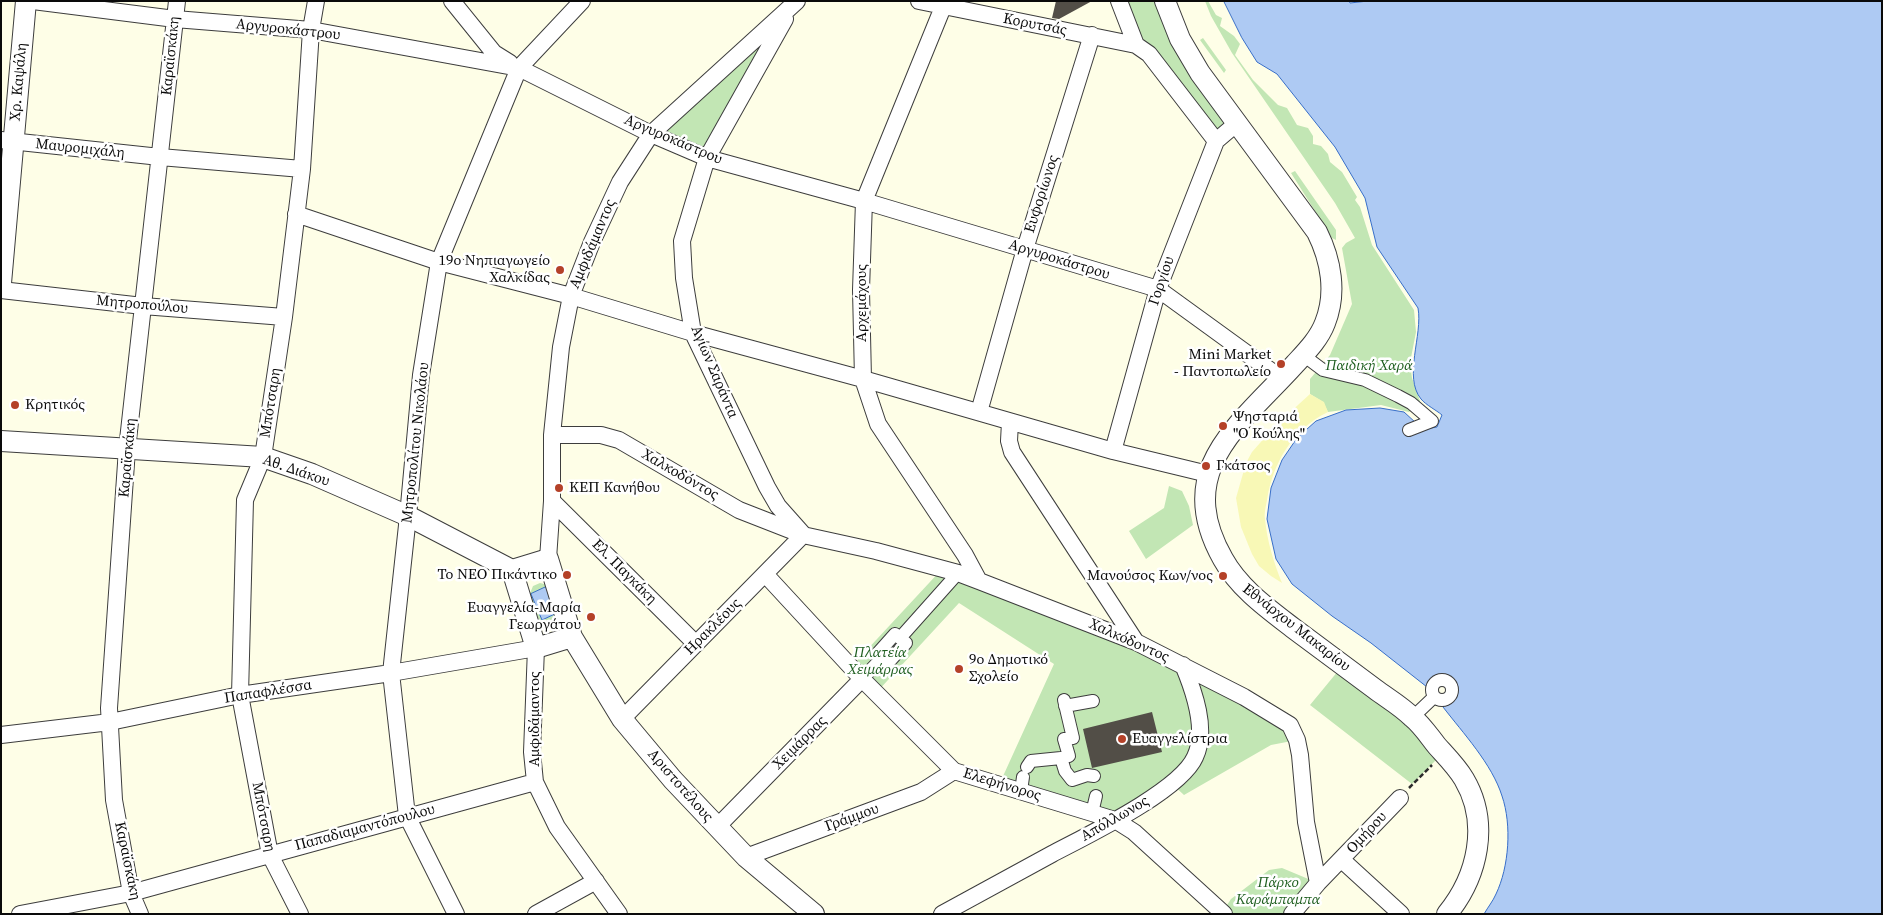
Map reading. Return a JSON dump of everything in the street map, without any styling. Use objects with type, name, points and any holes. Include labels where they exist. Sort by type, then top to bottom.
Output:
[{"type":"street","name":"Χρ. Καψάλη","points":[[1,283],[8,141],[26,1]]},
{"type":"street","name":"Αργυροκάστρου","points":[[33,1],[175,19],[311,30],[519,68],[651,134],[707,158],[864,201],[1158,289],[1282,379]]},
{"type":"street","name":"Καραϊσκάκη","points":[[140,914],[131,894],[114,800],[109,708],[128,450],[176,1]]},
{"type":"street","name":"Μπότσαρη","points":[[300,914],[270,855],[240,696],[246,500],[263,458],[284,317],[302,169],[311,30],[316,1]]},
{"type":"street","name":"Μητροπολίτου Νικολάου","points":[[456,914],[407,816],[391,673],[421,375],[439,262],[519,68],[582,1]]},
{"type":"street","name":"Κορυτσάς","points":[[919,1],[1092,35],[1142,49]]},
{"type":"street","points":[[1119,1],[1142,49],[1216,141]]},
{"type":"street","points":[[1165,1],[1180,40],[1200,73],[1236,124]]},
{"type":"street","points":[[454,2],[494,53],[519,68]]},
{"type":"street","name":"Αμφιδάμαντος","points":[[548,559],[552,501],[552,435],[561,347],[571,296],[592,242],[620,182],[651,134],[794,4]]},
{"type":"street","name":"Αγίων Σαράντα","points":[[794,4],[707,158],[682,241],[684,278],[693,333],[767,487],[778,506],[803,535]]},
{"type":"street","name":"Αρχεμάχους","points":[[943,7],[864,201],[860,290],[862,379],[878,424],[965,555],[979,581]]},
{"type":"street","name":"Ευφορίωνος","points":[[979,412],[1025,249],[1092,35]]},
{"type":"street","name":"Γοργίου","points":[[1113,451],[1158,289],[1216,141],[1236,124]]},
{"type":"street","name":"Εθνάρχου Μακαρίου","points":[[1236,124],[1308,219],[1324,246],[1329,261],[1332,289],[1325,324],[1313,344],[1226,440],[1212,462],[1208,474],[1205,505],[1210,532],[1223,559],[1240,583],[1273,613],[1413,717],[1463,778],[1472,796],[1479,821],[1478,844],[1471,870],[1455,904],[1447,914]]},
{"type":"street","name":"Μαυρομιχάλη","points":[[8,141],[160,157],[302,169]]},
{"type":"street","points":[[296,214],[439,262],[571,296],[693,333],[1113,451],[1208,474]]},
{"type":"street","name":"Μητροπούλου","points":[[1,290],[143,306],[284,317]]},
{"type":"street","points":[[1303,355],[1322,370],[1365,380],[1398,396],[1411,403],[1432,421],[1409,430]]},
{"type":"street","points":[[1010,422],[1009,441],[1012,452],[1136,642]]},
{"type":"street","name":"Χαλκοδόντος","points":[[552,435],[601,435],[619,440],[739,510],[803,535]]},
{"type":"street","name":"Αθ. Διάκου","points":[[1,441],[263,458],[312,474],[408,516],[512,570]]},
{"type":"street","name":"Ελ. Παγκάκη","points":[[552,501],[696,644]]},
{"type":"street","name":"Χαλκόδοντος","points":[[803,535],[958,574],[1136,642],[1244,697],[1290,725],[1300,755],[1306,822],[1318,883]]},
{"type":"street","name":"Ηρακλέους","points":[[622,719],[803,535]]},
{"type":"street","points":[[548,559],[512,570],[536,648],[572,637]]},
{"type":"street","name":"Αριστοτέλους","points":[[548,559],[572,637],[622,719],[673,780],[716,827],[746,857],[814,914]]},
{"type":"street","name":"Ελεφήνορος","points":[[764,574],[862,679],[954,771],[1024,778],[1092,813],[1115,820],[1134,832],[1224,914]]},
{"type":"street","name":"Χειμάρρας","points":[[716,827],[882,658],[878,653],[895,634],[900,638],[958,574]]},
{"type":"street","name":"Αμφιδάμαντος","points":[[536,648],[532,752],[535,782],[557,827],[619,914]]},
{"type":"street","name":"Παπαφλέσσα","points":[[1,735],[110,722],[240,696],[536,648]]},
{"type":"street","name":"Απόλλωνος","points":[[942,914],[1115,820],[1161,791],[1184,772],[1195,757],[1199,738],[1195,691],[1183,665]]},
{"type":"street","points":[[1413,717],[1434,697]]},
{"type":"street","points":[[1024,778],[1031,761],[1069,756],[1064,739],[1073,738],[1064,703],[1093,701]]},
{"type":"street","points":[[1061,758],[1065,771],[1072,780],[1087,775],[1094,776]]},
{"type":"street","name":"Γράμμου","points":[[746,857],[921,792],[954,771]]},
{"type":"street","name":"Παπαδιαμαντόπουλου","points":[[20,914],[131,894],[535,782]]},
{"type":"street","points":[[1092,813],[1096,796]]},
{"type":"street","name":"Ομήρου","points":[[1292,914],[1318,883],[1400,798]]},
{"type":"street","points":[[1342,860],[1401,914]]},
{"type":"street","points":[[536,914],[596,881]]},
{"type":"path","points":[[1400,798],[1443,753]]},
{"type":"green space","points":[[1119,1],[1165,1],[1236,124],[1216,141],[1149,54]]},
{"type":"green space","name":"Παιδική Χαρά","points":[[1205,1],[1208,1],[1216,15],[1222,18],[1220,26],[1234,36],[1240,44],[1235,55],[1253,80],[1278,105],[1287,108],[1297,125],[1308,128],[1313,136],[1313,144],[1321,146],[1328,154],[1330,162],[1342,172],[1357,197],[1355,200],[1360,207],[1372,245],[1414,310],[1416,332],[1410,363],[1412,378],[1420,401],[1409,412],[1381,405],[1328,412],[1323,402],[1310,394],[1310,379],[1330,355],[1352,304],[1342,248],[1346,243],[1355,238],[1335,203],[1232,53],[1211,16]]},
{"type":"green space","points":[[792,7],[707,158],[651,134]]},
{"type":"green space","points":[[1203,38],[1226,70],[1224,73],[1200,40]]},
{"type":"green space","points":[[1295,171],[1336,230],[1336,240],[1332,238],[1291,173]]},
{"type":"green space","points":[[1169,486],[1182,491],[1189,506],[1193,525],[1146,559],[1129,531],[1164,508]]},
{"type":"green space","name":"Πλατεία Χειμάρρας","points":[[942,569],[958,573],[1244,697],[1297,740],[1271,745],[1184,795],[1171,783],[1115,820],[999,785],[1054,664],[959,603],[876,693],[851,667]]},
{"type":"green space","points":[[540,583],[548,585],[558,621],[551,625],[540,622],[529,596],[533,586]]},
{"type":"green space","points":[[1343,665],[1443,753],[1412,784],[1310,705]]},
{"type":"green space","name":"Πάρκο Καράμπαμπα","points":[[1282,868],[1318,883],[1292,914],[1221,914],[1231,899],[1269,870]]},
{"type":"sand","points":[[1310,394],[1324,402],[1328,412],[1305,428],[1287,448],[1274,473],[1265,509],[1269,544],[1282,583],[1259,566],[1252,554],[1241,527],[1236,498],[1246,463],[1252,452],[1275,426]]},
{"type":"water","points":[[1224,1],[1349,1],[1350,3],[1368,1],[1882,1],[1882,914],[1484,914],[1496,894],[1504,871],[1508,846],[1507,820],[1502,796],[1491,772],[1476,749],[1443,707],[1455,695],[1453,682],[1450,678],[1441,677],[1427,687],[1292,584],[1276,559],[1267,519],[1271,488],[1282,460],[1297,438],[1316,421],[1346,410],[1380,408],[1404,412],[1416,423],[1407,432],[1437,427],[1442,415],[1423,401],[1416,390],[1413,368],[1419,319],[1418,308],[1377,247],[1365,198],[1335,147],[1277,74],[1257,62],[1242,38]]},
{"type":"water","points":[[546,587],[557,613],[542,620],[531,594]]},
{"type":"building","points":[[1056,1],[1092,1],[1059,19],[1052,18]]},
{"type":"building","name":"Ευαγγελίστρια","points":[[1152,712],[1162,752],[1092,768],[1083,729]]},
{"type":"place","name":"19ο Νηπιαγωγείο Χαλκίδας","points":[[560,270]]},
{"type":"place","name":"Mini Market - Παντοπωλείο","points":[[1281,364]]},
{"type":"place","name":"Κρητικός","points":[[15,405]]},
{"type":"place","name":"Ψησταριά \"Ο Κούλης\"","points":[[1223,426]]},
{"type":"place","name":"Γκάτσος","points":[[1206,466]]},
{"type":"place","name":"ΚΕΠ Κανήθου","points":[[559,488]]},
{"type":"place","name":"Το ΝΕΟ Πικάντικο","points":[[567,575]]},
{"type":"place","name":"Μανούσος Κων/νος","points":[[1223,576]]},
{"type":"place","name":"Ευαγγελία-Μαρία Γεωργάτου","points":[[591,617]]},
{"type":"place","name":"9ο Δημοτικό Σχολείο","points":[[959,669]]},
{"type":"place","name":"Ευαγγελίστρια","points":[[1122,739]]}]
